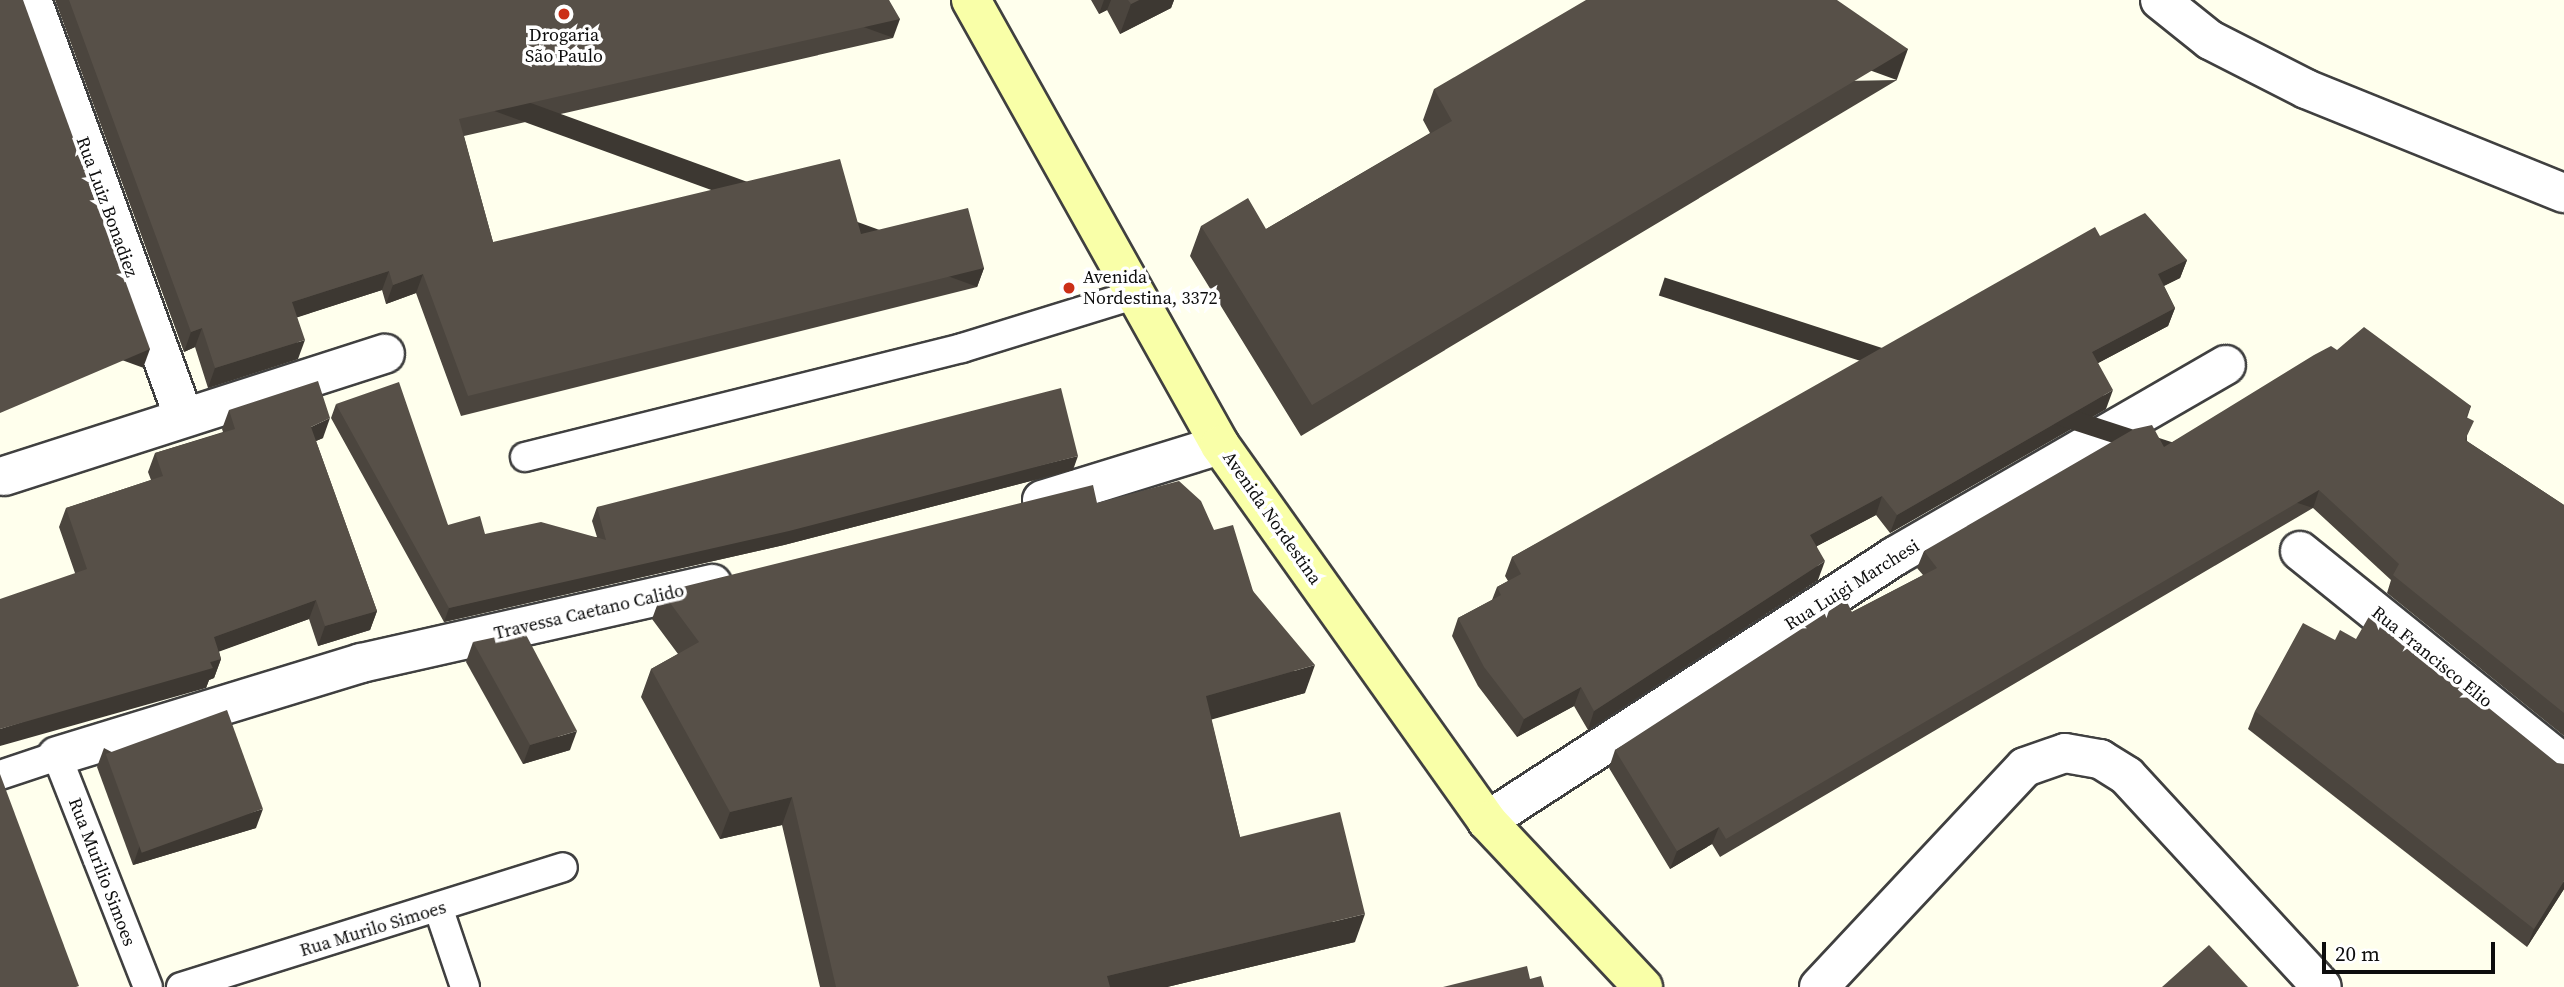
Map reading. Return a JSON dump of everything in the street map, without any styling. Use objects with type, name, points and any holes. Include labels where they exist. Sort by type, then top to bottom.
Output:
[{"type":"main road","name":"Avenida Nordestina","points":[[971,0],[1220,445],[1487,821],[1643,987]]},
{"type":"street","name":"Rua Luiz Bonadiez","points":[[32,0],[183,414]]},
{"type":"street","points":[[2160,0],[2210,40],[2306,89],[2564,193]]},
{"type":"street","points":[[4,476],[183,414],[385,354]]},
{"type":"street","name":"Rua Luigi Marchesi","points":[[1487,821],[1895,556],[2225,365]]},
{"type":"street","points":[[1002,511],[1220,445]]},
{"type":"street","name":"Rua Francisco Elio","points":[[2301,551],[2564,764]]},
{"type":"street","name":"Travessa Caetano Calido","points":[[57,756],[361,663],[750,575]]},
{"type":"street","points":[[1819,987],[2025,767],[2065,753],[2100,759],[2127,776],[2322,987]]},
{"type":"lane","points":[[525,457],[962,348],[1136,294]]},
{"type":"lane","name":"Travessa Caetano Calido","points":[[0,775],[57,756]]},
{"type":"lane","name":"Rua Murilio Simoes","points":[[57,756],[148,987]]},
{"type":"lane","name":"Rua Murilo Simoes","points":[[181,987],[439,910],[563,867]]},
{"type":"lane","points":[[439,910],[465,987]]},
{"type":"building","points":[[0,0],[23,0],[150,349],[0,413]]},
{"type":"building","points":[[69,0],[889,0],[900,19],[459,119],[493,242],[840,159],[861,234],[968,208],[984,268],[468,396],[423,274],[393,285],[389,271],[292,302],[305,340],[215,368],[202,328],[191,332]]},
{"type":"building","points":[[1586,0],[1837,0],[1908,49],[1312,405],[1201,226],[1248,198],[1266,229],[1452,121],[1434,89]]},
{"type":"building","points":[[2145,213],[2187,260],[2158,274],[2175,308],[2092,352],[2113,390],[1897,515],[1882,496],[1810,535],[1825,561],[1594,711],[1581,687],[1524,719],[1484,667],[1458,618],[1501,595],[1497,587],[1521,574],[1512,557],[2095,227],[2100,236]]},
{"type":"building","points":[[2364,327],[2471,406],[2466,417],[2474,421],[2465,440],[2564,505],[2564,713],[2393,575],[2399,564],[2319,490],[1726,839],[1719,827],[1677,851],[1615,750],[1846,600],[1852,612],[1937,568],[1924,551],[2134,429],[2152,425],[2164,447],[2314,355],[2331,346],[2337,350]]},
{"type":"building","points":[[318,381],[330,418],[311,427],[377,611],[325,626],[316,600],[214,637],[221,659],[210,662],[213,668],[0,729],[0,599],[87,569],[66,508],[163,476],[155,453],[235,429],[229,410]]},
{"type":"building","points":[[399,382],[448,525],[480,516],[485,534],[541,522],[606,540],[597,507],[1061,388],[1078,456],[789,531],[449,608],[336,404]]},
{"type":"building","points":[[1179,481],[1201,501],[1214,530],[1233,525],[1253,591],[1315,665],[1206,696],[1240,837],[1340,812],[1365,914],[1107,976],[1110,987],[836,987],[792,797],[730,812],[651,669],[699,642],[662,592],[1093,485],[1097,503]]},
{"type":"building","points":[[2371,613],[2557,763],[2564,764],[2564,881],[2534,929],[2255,711],[2303,623],[2335,640],[2340,630],[2356,639]]},
{"type":"building","points":[[524,631],[577,731],[530,745],[473,642]]},
{"type":"building","points":[[227,710],[263,809],[142,853],[106,754]]},
{"type":"building","points":[[0,774],[79,986],[0,987]]},
{"type":"building","points":[[2209,945],[2248,987],[2162,987]]},
{"type":"building","points":[[1527,966],[1530,979],[1541,976],[1544,987],[1443,987]]},
{"type":"place","name":"Drogaria São Paulo","points":[[564,14]]},
{"type":"place","name":"Avenida Nordestina, 3372","points":[[1069,288]]}]
